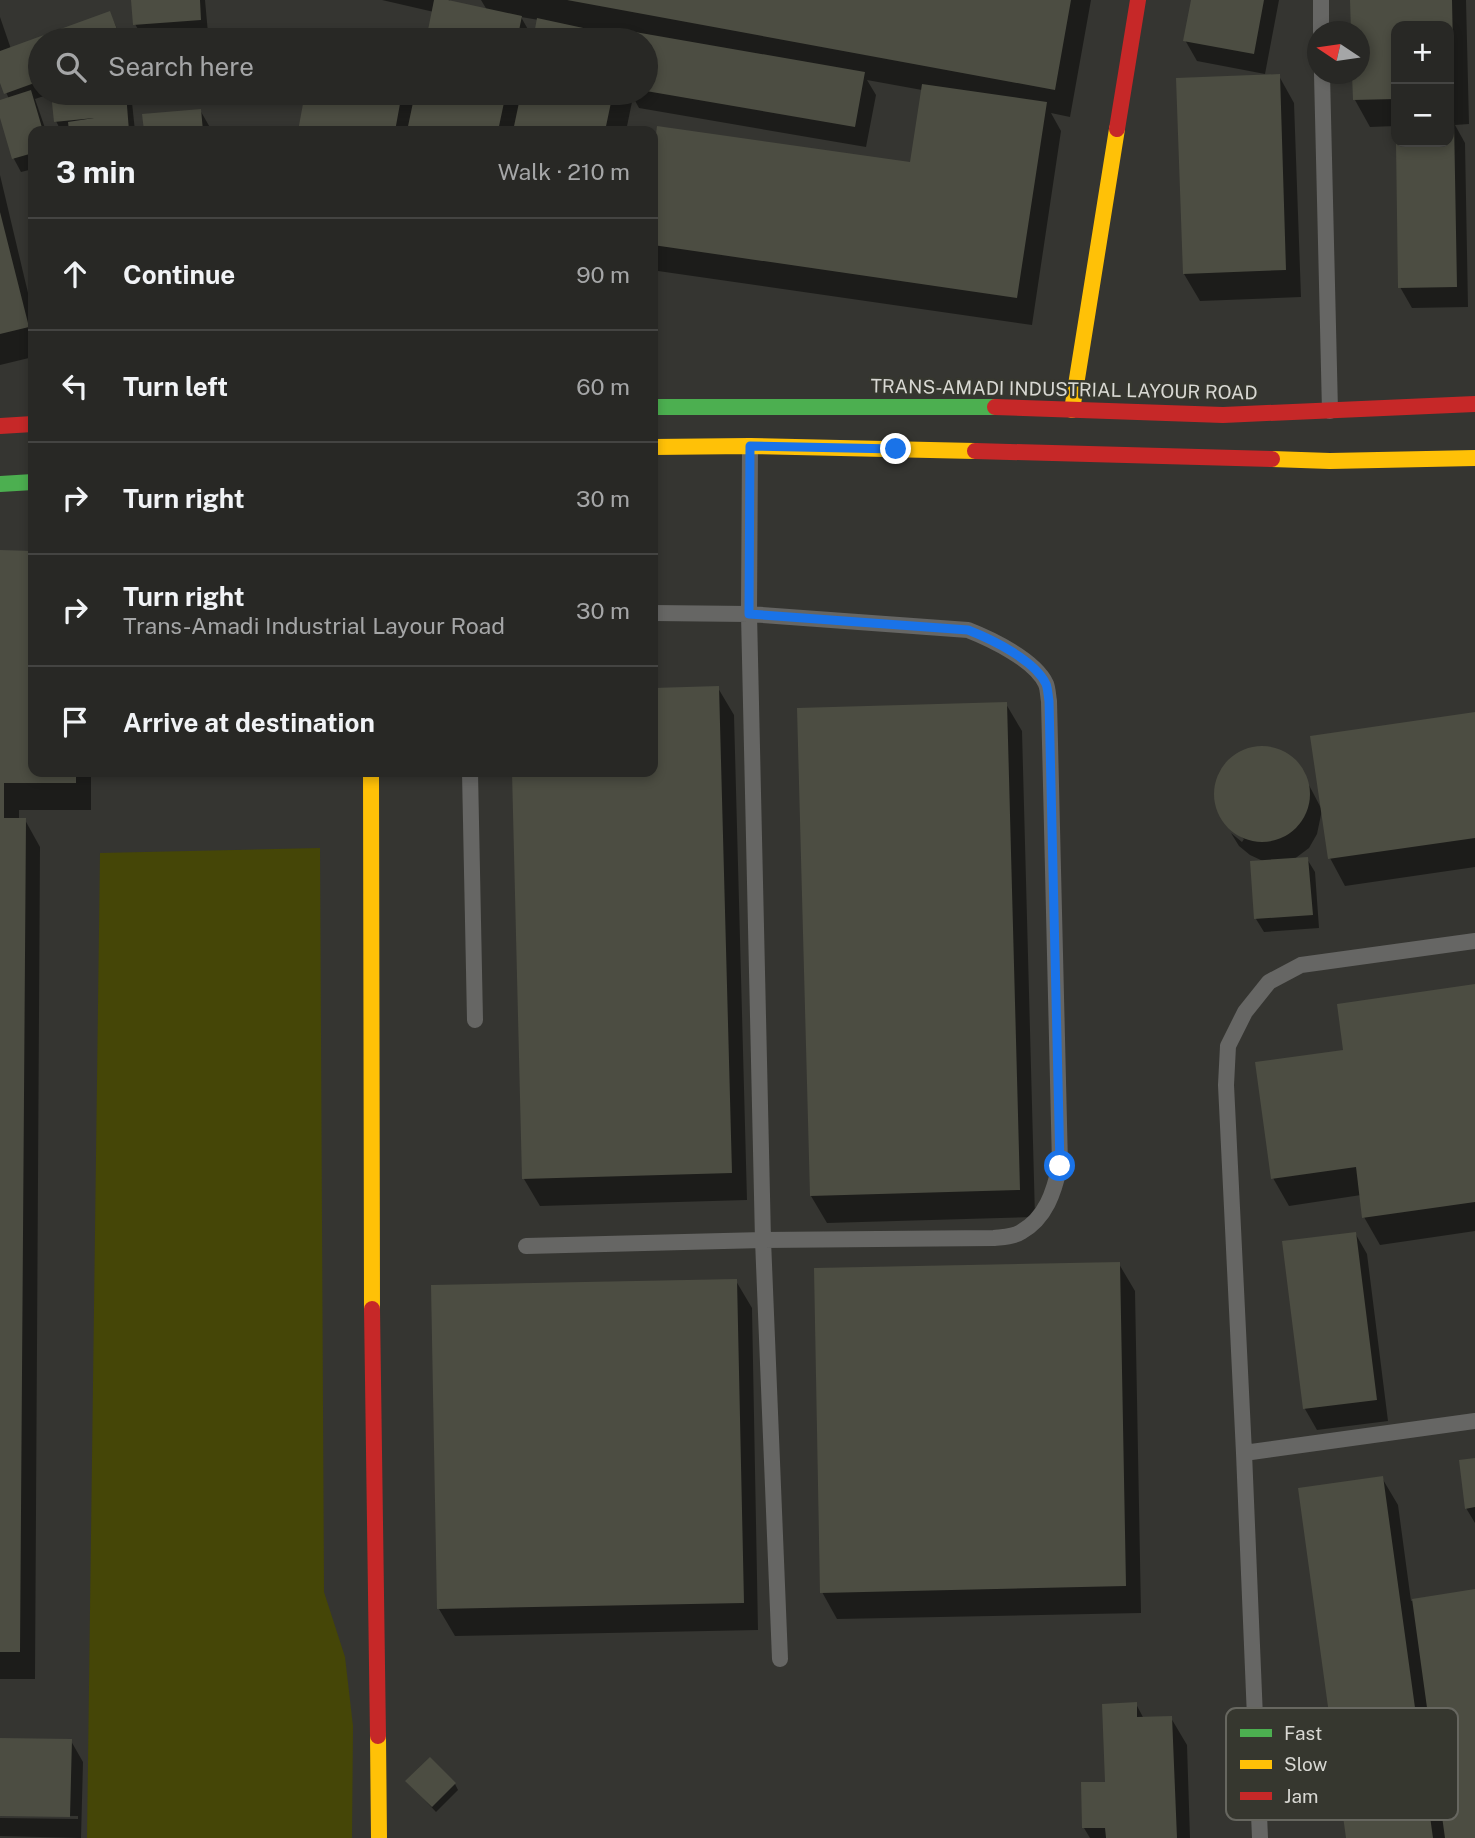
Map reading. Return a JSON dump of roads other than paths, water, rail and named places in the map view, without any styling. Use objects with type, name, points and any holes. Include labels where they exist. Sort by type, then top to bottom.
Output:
[{"type":"main road","points":[[1072,410],[1138,0]]},
{"type":"main road","name":"TRANS-AMADI INDUSTRIAL LAYOUR ROAD","points":[[658,407],[981,407],[1223,415],[1475,404]]},
{"type":"main road","points":[[0,426],[28,424]]},
{"type":"main road","points":[[658,447],[750,446],[1330,461],[1475,457]]},
{"type":"main road","points":[[0,484],[28,482]]},
{"type":"main road","points":[[371,777],[370,1178],[379,1838]]},
{"type":"lane","points":[[1321,0],[1321,21]]},
{"type":"lane","points":[[1322,84],[1330,411]]},
{"type":"lane","points":[[750,446],[749,614],[763,1240],[780,1659]]},
{"type":"lane","points":[[526,1246],[994,1238],[1020,1234],[1040,1217],[1054,1193],[1060,1166],[1049,701],[1045,683],[1024,660],[992,639],[968,630],[749,614],[658,613]]},
{"type":"lane","points":[[470,777],[475,1020]]},
{"type":"lane","points":[[1255,1708],[1226,1086],[1228,1046],[1245,1012],[1269,982],[1301,965],[1475,941]]},
{"type":"lane","points":[[1244,1453],[1475,1421]]},
{"type":"lane","points":[[1259,1820],[1260,1838]]}]
